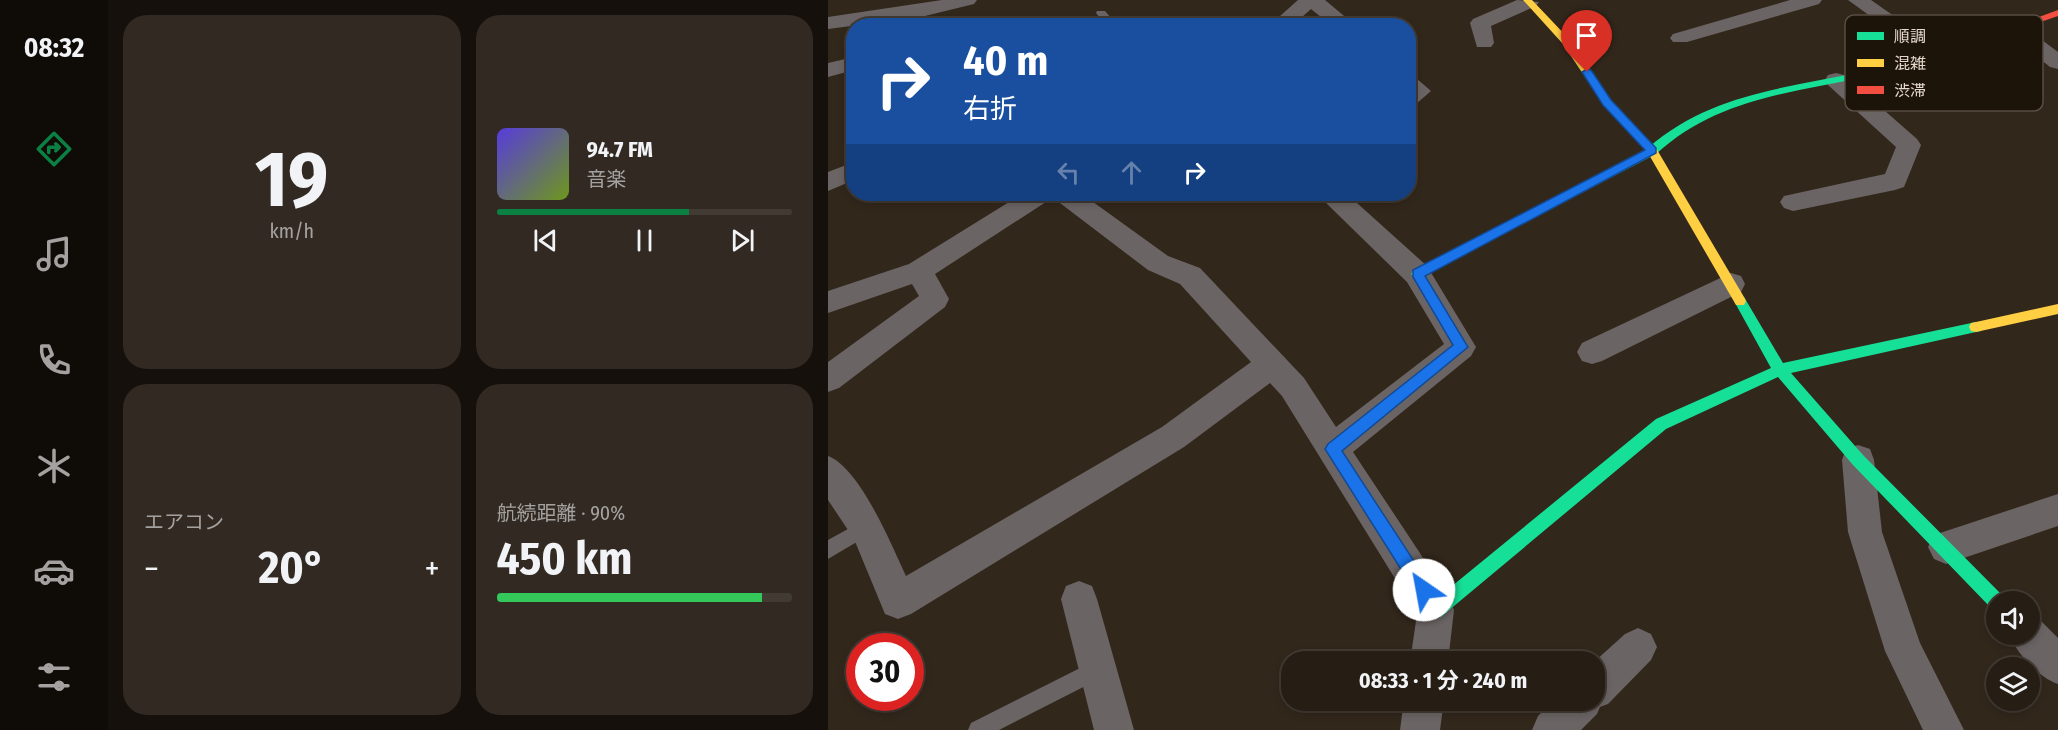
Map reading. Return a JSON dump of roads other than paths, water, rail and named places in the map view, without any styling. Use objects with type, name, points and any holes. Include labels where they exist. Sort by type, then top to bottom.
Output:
[{"type":"street","points":[[877,18],[919,6],[967,0]]},
{"type":"street","points":[[1289,18],[1311,0],[1335,18]]},
{"type":"street","points":[[1680,38],[1812,0]]},
{"type":"street","points":[[1858,0],[1880,15]]},
{"type":"street","points":[[1484,43],[1480,23],[1528,1],[1567,42],[1607,102],[1652,151],[1780,369],[1858,460],[1987,591]]},
{"type":"street","points":[[2043,19],[2058,13]]},
{"type":"street","points":[[828,24],[846,23]]},
{"type":"street","points":[[2043,50],[2058,62]]},
{"type":"street","points":[[828,70],[846,65]]},
{"type":"street","points":[[1417,274],[1652,151],[1665,137],[1687,124],[1776,91],[1845,78]]},
{"type":"street","points":[[1836,80],[1845,88]]},
{"type":"street","points":[[1793,202],[1895,181],[1910,145],[1871,111]]},
{"type":"street","points":[[828,183],[846,174]]},
{"type":"street","points":[[828,302],[920,271],[1029,201]]},
{"type":"street","points":[[1074,201],[1158,263],[1190,276],[1293,387],[1436,610],[1430,651]]},
{"type":"street","points":[[1333,449],[1461,347],[1417,274],[1339,201]]},
{"type":"street","points":[[828,379],[935,299],[920,271]]},
{"type":"street","points":[[1591,351],[1731,284]]},
{"type":"street","points":[[1436,610],[1661,424],[1780,369],[2058,309]]},
{"type":"street","points":[[828,471],[866,527],[898,601],[1173,437],[1271,365]]},
{"type":"street","points":[[1858,460],[1865,532],[1904,651],[1944,730]]},
{"type":"street","points":[[1946,547],[2058,510]]},
{"type":"street","points":[[1079,599],[1114,730]]},
{"type":"street","points":[[2039,645],[2058,665]]},
{"type":"street","points":[[1605,680],[1638,648]]},
{"type":"street","points":[[1420,730],[1423,711]]},
{"type":"street","points":[[1552,730],[1572,711]]},
{"type":"lane","points":[[1101,13],[1106,18]]},
{"type":"lane","points":[[828,550],[866,527]]},
{"type":"lane","points":[[978,730],[1099,668]]}]
